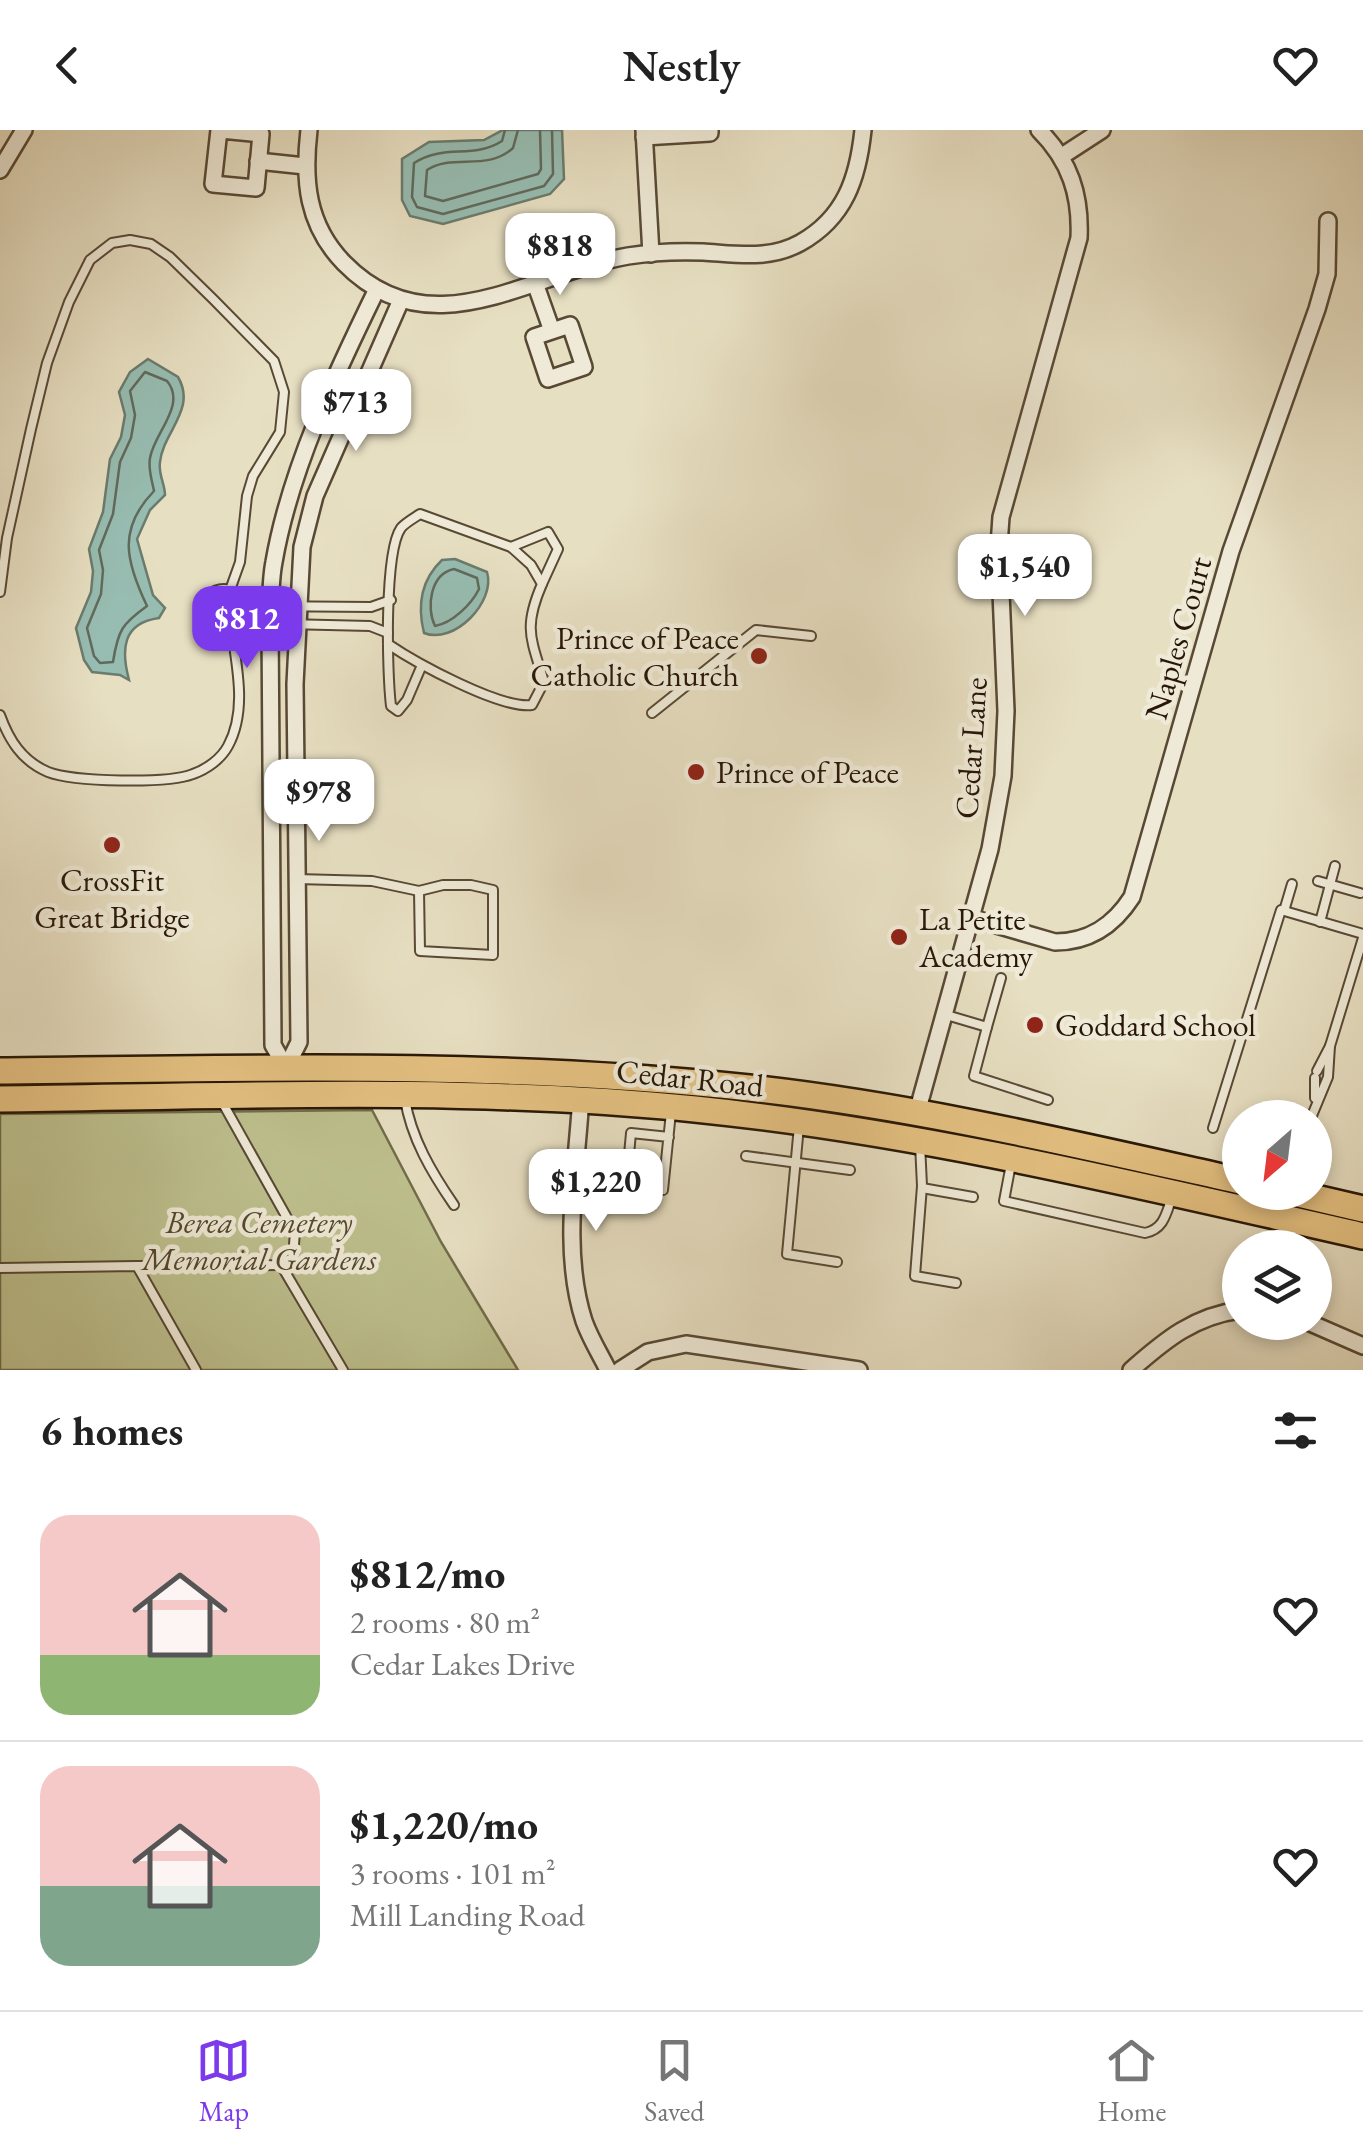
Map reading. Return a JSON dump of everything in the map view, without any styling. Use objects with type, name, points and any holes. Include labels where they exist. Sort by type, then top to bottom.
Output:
[{"type":"main road","name":"Cedar Road","points":[[0,1071],[286,1068],[582,1087],[671,1107],[920,1140],[1363,1236]]},
{"type":"main road","points":[[67,1098],[129,1086],[264,1084],[279,1079],[286,1068],[341,1095]]},
{"type":"main road","name":"Cedar Road","points":[[0,1098],[404,1095],[582,1087],[750,1088],[915,1112],[1222,1177]]},
{"type":"main road","points":[[1332,1202],[1363,1209]]},
{"type":"street","points":[[0,170],[24,130]]},
{"type":"street","points":[[220,130],[261,134],[258,161],[256,188],[214,184],[220,130]]},
{"type":"street","points":[[309,130],[305,166],[312,211],[324,238],[357,276],[377,289],[400,300],[440,306],[469,304],[584,266],[651,254],[703,252],[744,256],[767,254],[800,242],[820,230],[846,199],[859,165],[864,130]]},
{"type":"street","points":[[651,254],[644,133],[710,130]]},
{"type":"street","name":"Cedar Lane","points":[[920,1140],[915,1112],[990,849],[1005,760],[1001,517],[1079,238],[1077,196],[1062,156],[1040,130]]},
{"type":"street","points":[[1062,156],[1102,130]]},
{"type":"street","points":[[258,161],[305,166]]},
{"type":"street","name":"Naples Court","points":[[972,918],[1056,942],[1069,942],[1101,931],[1122,914],[1132,897],[1231,551],[1317,309],[1327,274],[1328,222]]},
{"type":"street","points":[[535,283],[552,331]]},
{"type":"street","points":[[286,1068],[273,1045],[273,565],[284,513],[301,462],[377,289]]},
{"type":"street","points":[[286,1068],[299,1042],[297,624],[302,548],[315,496],[400,300]]},
{"type":"street","points":[[582,1087],[573,1233],[576,1284],[584,1320],[608,1370]]},
{"type":"street","points":[[1131,1370],[1179,1330],[1222,1313]]},
{"type":"street","points":[[1332,1332],[1363,1346]]},
{"type":"street","points":[[620,1370],[648,1352],[686,1344],[798,1365],[859,1370]]},
{"type":"lane","points":[[0,592],[7,538],[39,396],[69,302],[90,260],[112,243],[130,240],[151,244],[170,258],[274,360],[284,392],[280,432],[250,486],[240,562],[230,590]]},
{"type":"lane","points":[[422,666],[408,700],[398,711],[391,706],[388,639],[392,558],[401,528],[420,514],[511,547],[530,565],[542,584]]},
{"type":"lane","points":[[243,623],[245,606],[237,593],[222,589],[208,595],[202,609],[205,624],[217,633],[232,632],[243,623],[370,626],[422,666],[520,706],[532,705],[544,682],[529,614],[558,549],[548,532],[511,547]]},
{"type":"lane","points":[[245,606],[372,607],[391,600]]},
{"type":"lane","points":[[652,712],[756,630],[811,636]]},
{"type":"lane","points":[[0,715],[9,738],[22,755],[47,772],[84,780],[190,776],[214,764],[228,747],[236,724],[240,688],[232,632]]},
{"type":"lane","points":[[1320,922],[1335,866]]},
{"type":"lane","points":[[298,879],[372,881],[420,891],[455,884],[493,890],[493,955],[420,952],[420,891]]},
{"type":"lane","points":[[1318,881],[1360,893]]},
{"type":"lane","points":[[1284,911],[1292,884]]},
{"type":"lane","points":[[1214,1128],[1280,910],[1363,936],[1330,1046],[1316,1075],[1315,1100]]},
{"type":"lane","points":[[1002,978],[974,1076],[1048,1100]]},
{"type":"lane","points":[[943,1014],[987,1027]]},
{"type":"lane","points":[[1316,1100],[1328,1077],[1330,1046]]},
{"type":"lane","points":[[404,1095],[408,1120],[432,1172],[454,1205]]},
{"type":"lane","points":[[0,1268],[281,1265],[293,1257],[295,1232],[218,1096]]},
{"type":"lane","points":[[668,1136],[631,1133],[626,1187],[664,1190],[671,1107]]},
{"type":"lane","points":[[799,1122],[787,1254],[837,1262]]},
{"type":"lane","points":[[920,1140],[922,1188],[915,1276],[956,1283]]},
{"type":"lane","points":[[746,1156],[850,1170]]},
{"type":"lane","points":[[1012,1158],[1004,1202],[1145,1233],[1164,1221],[1173,1193]]},
{"type":"lane","points":[[922,1188],[972,1196]]},
{"type":"lane","points":[[281,1265],[343,1370]]},
{"type":"lane","points":[[136,1266],[196,1370]]},
{"type":"green space","name":"Berea Cemetery Memorial Gardens","points":[[372,1110],[441,1242],[518,1370],[0,1370],[0,1114]]},
{"type":"water","points":[[503,130],[562,130],[564,179],[550,194],[443,224],[410,216],[402,200],[402,159],[429,142],[484,140]]},
{"type":"water","points":[[148,359],[178,377],[184,400],[162,451],[160,471],[165,495],[150,510],[137,539],[153,595],[165,608],[159,618],[138,626],[127,640],[129,680],[92,672],[84,660],[76,628],[91,592],[89,549],[103,512],[110,459],[121,437],[125,415],[119,392],[130,372]]},
{"type":"water","points":[[455,559],[487,572],[485,596],[479,608],[459,627],[448,633],[424,633],[421,603],[425,585],[442,560]]},
{"type":"place","name":"Prince of Peace Catholic Church","points":[[759,656]]},
{"type":"place","name":"Prince of Peace","points":[[696,772]]},
{"type":"place","name":"CrossFit Great Bridge","points":[[112,845]]},
{"type":"place","name":"La Petite Academy","points":[[899,937]]},
{"type":"place","name":"Goddard School","points":[[1035,1025]]}]
